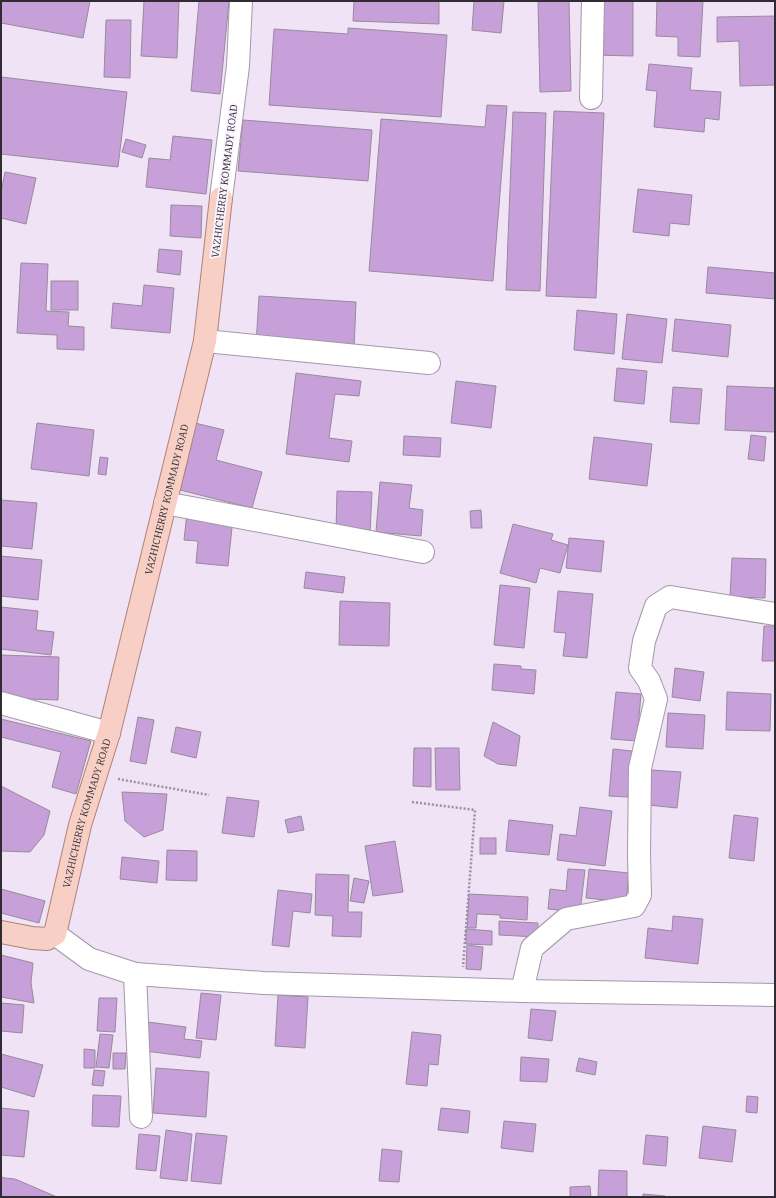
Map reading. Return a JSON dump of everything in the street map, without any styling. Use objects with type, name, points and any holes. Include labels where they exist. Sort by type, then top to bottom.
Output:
[{"type":"main road","name":"VAZHICHERRY KOMMADY ROAD","points":[[55,934],[80,825],[109,733],[204,340],[222,198]]},
{"type":"main road","points":[[1,932],[32,938],[47,938],[55,934]]},
{"type":"street","name":"VAZHICHERRY KOMMADY ROAD","points":[[222,198],[238,66],[241,1]]},
{"type":"street","points":[[591,98],[593,1]]},
{"type":"street","points":[[204,340],[429,363]]},
{"type":"street","points":[[164,503],[423,552]]},
{"type":"street","points":[[522,991],[532,948],[566,919],[634,906],[640,895],[640,768],[656,699],[649,681],[640,668],[644,641],[656,606],[670,597],[775,614]]},
{"type":"street","points":[[1,704],[109,733]]},
{"type":"street","points":[[55,934],[89,959],[135,974],[264,982],[461,989],[775,995]]},
{"type":"street","points":[[135,974],[141,1117]]},
{"type":"path","points":[[96,775],[209,795]]},
{"type":"path","points":[[412,802],[475,810],[461,989]]},
{"type":"building","points":[[1,1],[90,1],[83,38],[1,23]]},
{"type":"building","points":[[144,1],[179,1],[177,58],[141,56]]},
{"type":"building","points":[[199,1],[229,1],[220,94],[191,91]]},
{"type":"building","points":[[354,1],[439,1],[439,24],[353,21]]},
{"type":"building","points":[[474,1],[504,1],[501,33],[472,30]]},
{"type":"building","points":[[538,1],[569,1],[571,91],[540,92]]},
{"type":"building","points":[[603,1],[633,1],[633,56],[594,55]]},
{"type":"building","points":[[657,1],[703,1],[700,57],[678,56],[678,37],[656,36]]},
{"type":"building","points":[[775,16],[775,85],[740,86],[739,41],[717,42],[717,17]]},
{"type":"building","points":[[106,20],[131,20],[130,78],[104,77]]},
{"type":"building","points":[[348,28],[447,35],[441,117],[269,105],[274,29],[348,34]]},
{"type":"building","points":[[649,64],[692,68],[690,90],[721,92],[719,120],[705,118],[704,132],[654,127],[657,91],[646,90]]},
{"type":"building","points":[[1,77],[127,92],[118,167],[1,154]]},
{"type":"building","points":[[487,105],[507,106],[493,281],[369,271],[381,119],[485,127]]},
{"type":"building","points":[[554,111],[604,113],[596,298],[546,296]]},
{"type":"building","points":[[513,112],[546,113],[540,291],[506,290]]},
{"type":"building","points":[[243,120],[372,130],[368,181],[238,171]]},
{"type":"building","points":[[173,136],[212,140],[206,194],[146,187],[149,158],[170,160]]},
{"type":"building","points":[[126,139],[146,145],[142,158],[122,152]]},
{"type":"building","points":[[5,172],[36,178],[26,224],[1,218],[1,192]]},
{"type":"building","points":[[638,189],[692,195],[689,225],[670,223],[669,236],[633,232]]},
{"type":"building","points":[[171,205],[202,206],[201,238],[170,236]]},
{"type":"building","points":[[159,249],[182,251],[180,275],[157,272]]},
{"type":"building","points":[[21,263],[48,264],[46,311],[69,312],[68,326],[84,327],[84,350],[57,349],[57,335],[17,333]]},
{"type":"building","points":[[708,267],[775,273],[775,299],[706,293]]},
{"type":"building","points":[[51,281],[78,281],[78,310],[51,310]]},
{"type":"building","points":[[144,285],[174,288],[170,333],[111,328],[113,303],[142,306]]},
{"type":"building","points":[[259,296],[356,302],[354,350],[256,345]]},
{"type":"building","points":[[577,310],[617,314],[614,354],[574,350]]},
{"type":"building","points":[[627,314],[667,319],[662,363],[622,359]]},
{"type":"building","points":[[675,319],[731,325],[728,357],[672,351]]},
{"type":"building","points":[[617,368],[647,371],[644,404],[614,401]]},
{"type":"building","points":[[296,373],[361,381],[359,396],[335,394],[329,438],[352,441],[349,462],[286,454]]},
{"type":"building","points":[[456,381],[496,386],[491,428],[451,423]]},
{"type":"building","points":[[727,386],[775,388],[775,432],[725,430]]},
{"type":"building","points":[[673,387],[702,389],[699,424],[670,422]]},
{"type":"building","points":[[37,423],[94,430],[89,476],[31,469]]},
{"type":"building","points":[[195,423],[224,430],[216,460],[262,472],[252,508],[180,490],[187,463],[185,462]]},
{"type":"building","points":[[751,435],[766,437],[764,461],[748,459]]},
{"type":"building","points":[[404,436],[441,438],[440,457],[403,455]]},
{"type":"building","points":[[594,437],[652,444],[647,486],[589,479]]},
{"type":"building","points":[[100,457],[108,458],[106,475],[98,474]]},
{"type":"building","points":[[380,482],[412,485],[409,508],[423,510],[421,536],[376,532]]},
{"type":"building","points":[[337,491],[372,492],[370,533],[336,532]]},
{"type":"building","points":[[1,500],[37,503],[32,549],[1,546]]},
{"type":"building","points":[[481,510],[482,528],[471,528],[470,511]]},
{"type":"building","points":[[187,513],[233,518],[228,566],[196,563],[198,541],[184,540]]},
{"type":"building","points":[[513,524],[553,534],[551,540],[568,545],[560,573],[540,568],[536,583],[500,573]]},
{"type":"building","points":[[569,538],[604,541],[601,572],[566,568]]},
{"type":"building","points":[[1,556],[42,560],[38,600],[1,596]]},
{"type":"building","points":[[732,558],[766,559],[765,598],[730,597]]},
{"type":"building","points":[[306,572],[345,577],[343,593],[304,588]]},
{"type":"building","points":[[500,585],[530,588],[524,648],[494,645]]},
{"type":"building","points":[[558,591],[593,594],[587,658],[563,656],[566,633],[554,632]]},
{"type":"building","points":[[340,601],[390,603],[389,646],[339,645]]},
{"type":"building","points":[[1,607],[38,611],[36,630],[54,632],[51,655],[1,649]]},
{"type":"building","points":[[764,626],[775,626],[775,661],[762,661]]},
{"type":"building","points":[[1,655],[59,657],[58,700],[1,698]]},
{"type":"building","points":[[494,664],[521,666],[521,669],[536,670],[534,694],[492,690]]},
{"type":"building","points":[[675,668],[704,672],[700,701],[672,697]]},
{"type":"building","points":[[616,692],[641,694],[637,741],[611,739]]},
{"type":"building","points":[[727,692],[771,694],[770,731],[726,730]]},
{"type":"building","points":[[668,713],[705,715],[703,749],[666,747]]},
{"type":"building","points":[[138,717],[154,720],[146,764],[130,761]]},
{"type":"building","points":[[1,719],[91,741],[76,794],[52,787],[61,752],[1,737]]},
{"type":"building","points":[[493,722],[520,736],[516,766],[498,764],[484,756]]},
{"type":"building","points":[[176,727],[201,732],[196,758],[171,752]]},
{"type":"building","points":[[414,748],[431,748],[431,787],[413,786]]},
{"type":"building","points":[[435,748],[459,748],[460,790],[436,790]]},
{"type":"building","points":[[613,749],[632,751],[628,797],[609,796]]},
{"type":"building","points":[[651,770],[681,772],[677,808],[648,805]]},
{"type":"building","points":[[1,786],[50,811],[44,835],[30,852],[1,851]]},
{"type":"building","points":[[122,792],[167,794],[163,830],[144,837],[125,821]]},
{"type":"building","points":[[227,797],[259,801],[254,837],[222,833]]},
{"type":"building","points":[[580,807],[612,811],[605,866],[557,860],[560,834],[576,836]]},
{"type":"building","points":[[734,815],[758,818],[754,861],[729,858]]},
{"type":"building","points":[[301,816],[304,830],[288,833],[285,820]]},
{"type":"building","points":[[509,820],[553,825],[549,855],[506,851]]},
{"type":"building","points":[[480,838],[496,838],[496,854],[480,854]]},
{"type":"building","points":[[395,841],[403,892],[373,896],[365,846]]},
{"type":"building","points":[[167,850],[197,851],[197,881],[166,880]]},
{"type":"building","points":[[122,857],[159,861],[157,883],[120,879]]},
{"type":"building","points":[[568,869],[585,870],[580,912],[548,909],[550,889],[566,891]]},
{"type":"building","points":[[589,869],[629,873],[626,902],[586,898]]},
{"type":"building","points":[[316,874],[349,875],[348,912],[362,912],[361,937],[332,936],[333,916],[315,915]]},
{"type":"building","points":[[354,878],[369,881],[364,903],[350,901]]},
{"type":"building","points":[[1,889],[45,901],[39,923],[1,913]]},
{"type":"building","points":[[278,890],[312,894],[310,913],[293,911],[289,947],[272,945]]},
{"type":"building","points":[[469,894],[528,897],[527,920],[500,918],[500,915],[477,914],[476,928],[467,928]]},
{"type":"building","points":[[673,916],[703,919],[698,964],[645,958],[648,928],[672,931]]},
{"type":"building","points":[[499,921],[538,923],[537,937],[499,935]]},
{"type":"building","points":[[466,929],[492,931],[492,945],[466,944]]},
{"type":"building","points":[[467,945],[483,947],[481,970],[466,969]]},
{"type":"building","points":[[1,955],[33,963],[31,983],[34,1003],[1,997]]},
{"type":"building","points":[[201,993],[221,995],[216,1040],[196,1038]]},
{"type":"building","points":[[278,995],[308,997],[305,1048],[275,1046]]},
{"type":"building","points":[[99,998],[117,998],[115,1032],[97,1031]]},
{"type":"building","points":[[1,1003],[24,1005],[22,1033],[1,1031]]},
{"type":"building","points":[[531,1009],[556,1011],[552,1041],[528,1038]]},
{"type":"building","points":[[148,1022],[186,1027],[184,1039],[202,1041],[200,1058],[145,1051]]},
{"type":"building","points":[[412,1032],[441,1035],[438,1065],[429,1064],[427,1086],[406,1084]]},
{"type":"building","points":[[100,1034],[113,1035],[109,1068],[96,1067]]},
{"type":"building","points":[[84,1049],[95,1050],[95,1068],[84,1068]]},
{"type":"building","points":[[113,1053],[126,1053],[125,1069],[113,1069]]},
{"type":"building","points":[[1,1054],[43,1065],[34,1097],[1,1087]]},
{"type":"building","points":[[521,1057],[549,1059],[547,1082],[520,1081]]},
{"type":"building","points":[[579,1058],[597,1062],[595,1075],[576,1071]]},
{"type":"building","points":[[156,1068],[209,1072],[206,1117],[153,1113]]},
{"type":"building","points":[[94,1070],[105,1071],[103,1086],[92,1085]]},
{"type":"building","points":[[93,1095],[121,1096],[119,1127],[92,1126]]},
{"type":"building","points":[[747,1096],[758,1097],[757,1113],[746,1112]]},
{"type":"building","points":[[1,1108],[29,1111],[24,1157],[1,1155]]},
{"type":"building","points":[[441,1108],[470,1111],[468,1133],[438,1130]]},
{"type":"building","points":[[504,1121],[536,1124],[533,1152],[501,1148]]},
{"type":"building","points":[[703,1126],[736,1130],[732,1162],[699,1158]]},
{"type":"building","points":[[166,1130],[192,1134],[187,1181],[160,1178]]},
{"type":"building","points":[[196,1133],[227,1136],[221,1184],[191,1181]]},
{"type":"building","points":[[139,1134],[160,1136],[156,1171],[136,1169]]},
{"type":"building","points":[[646,1135],[668,1137],[666,1166],[643,1164]]},
{"type":"building","points":[[382,1149],[402,1151],[399,1182],[379,1181]]},
{"type":"building","points":[[599,1170],[627,1171],[627,1197],[598,1197]]},
{"type":"building","points":[[1,1177],[15,1179],[57,1197],[1,1197]]},
{"type":"building","points":[[590,1186],[591,1197],[570,1197],[570,1187]]},
{"type":"building","points":[[643,1194],[665,1196],[665,1197],[643,1197]]}]
